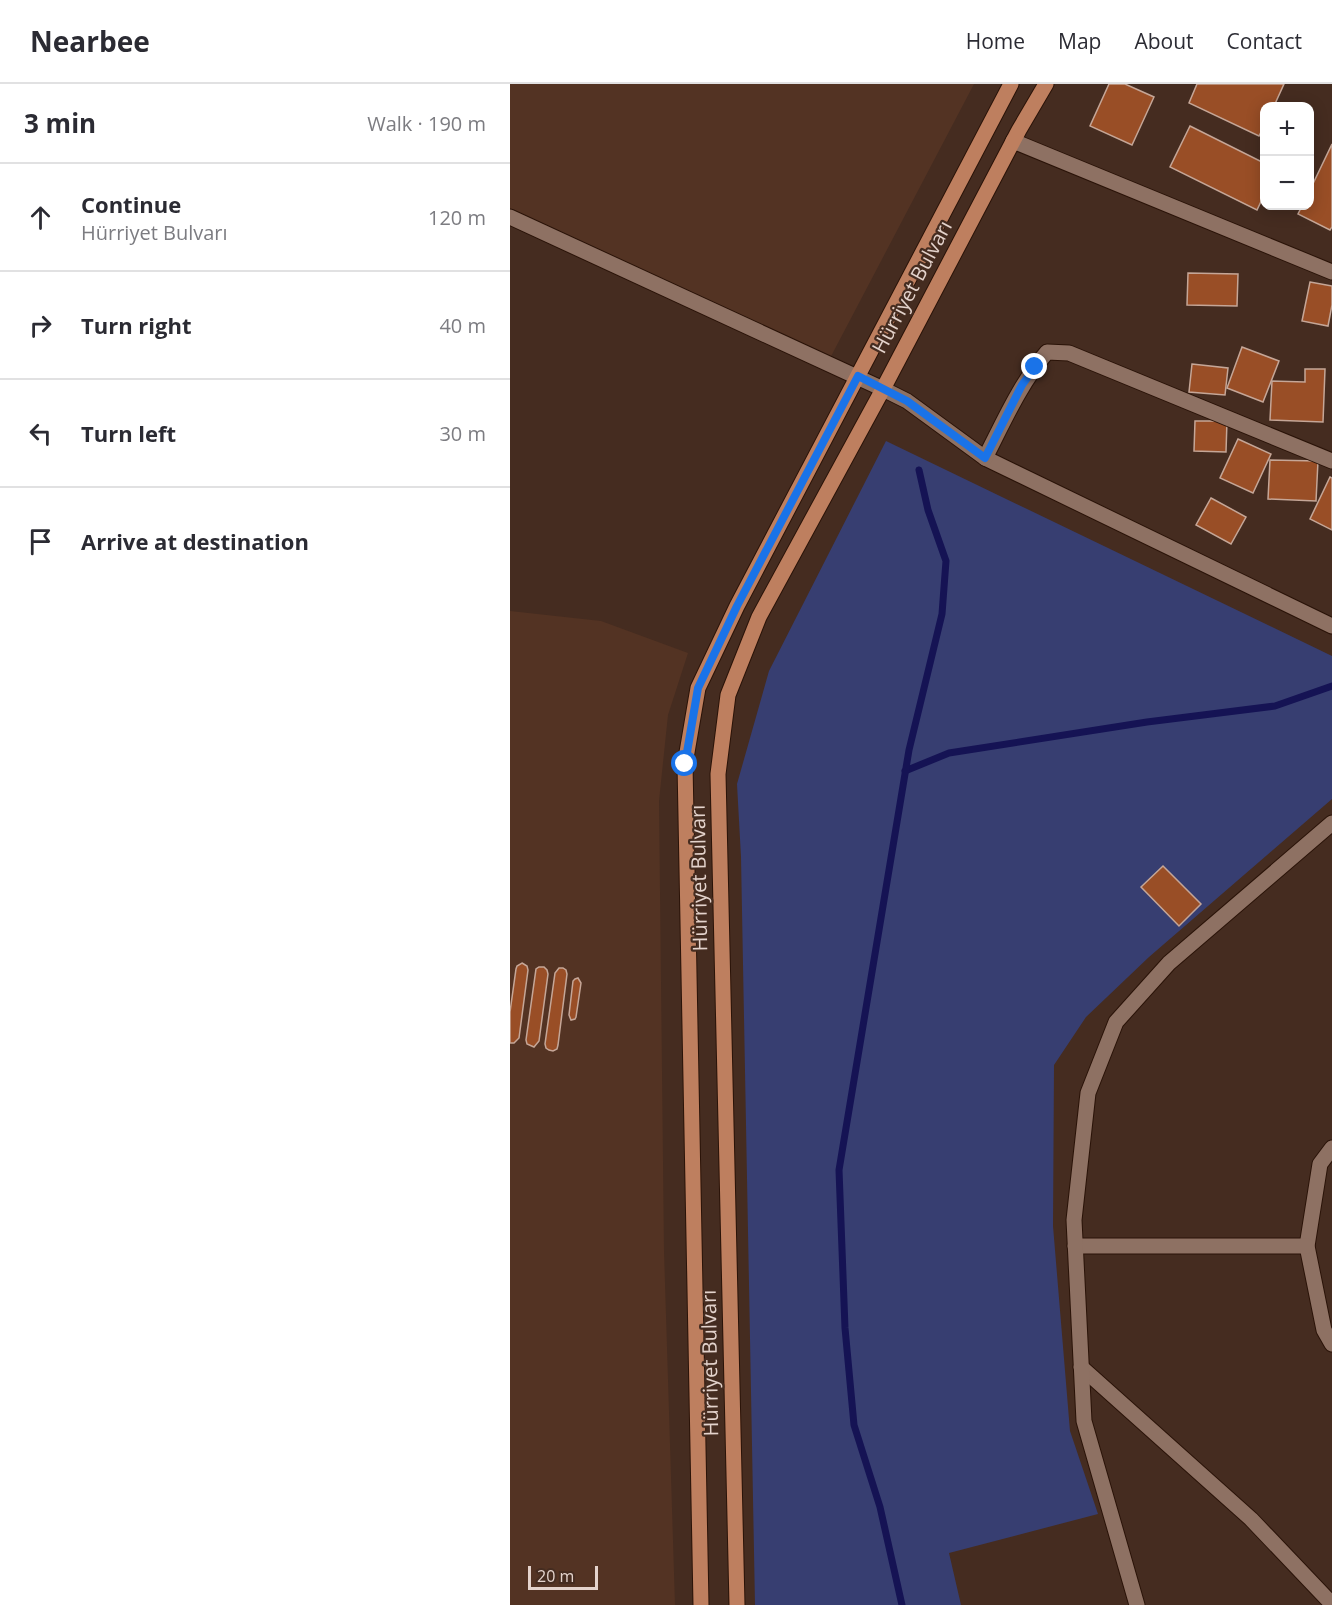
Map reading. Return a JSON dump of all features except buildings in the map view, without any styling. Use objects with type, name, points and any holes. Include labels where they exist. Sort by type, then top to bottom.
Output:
[{"type":"main road","name":"Hürriyet Bulvarı","points":[[702,1605],[685,764],[698,688],[737,606],[1011,84]]},
{"type":"main road","name":"Hürriyet Bulvarı","points":[[737,1605],[717,774],[728,695],[759,617],[1013,141],[1046,84]]},
{"type":"street","points":[[1013,141],[1332,272]]},
{"type":"street","points":[[510,217],[883,388],[907,401],[985,458],[1332,626]]},
{"type":"street","points":[[985,458],[1022,385],[1047,352],[1069,353],[1332,461]]},
{"type":"street","points":[[1137,1605],[1084,1421],[1074,1220],[1088,1093],[1116,1022],[1169,963],[1332,824]]},
{"type":"street","points":[[1332,1148],[1320,1164],[1307,1246],[1324,1330],[1332,1344]]},
{"type":"street","points":[[1075,1246],[1307,1246]]},
{"type":"street","points":[[1081,1366],[1251,1519],[1332,1604]]},
{"type":"shaded area","points":[[510,84],[974,84],[828,362],[510,217]]},
{"type":"shaded area","points":[[886,441],[1332,656],[1332,799],[1149,957],[1086,1017],[1054,1065],[1053,1226],[1070,1431],[1098,1514],[949,1553],[961,1605],[755,1605],[741,857],[737,784],[769,671]]},
{"type":"shaded area","points":[[510,611],[601,621],[688,653],[668,715],[659,801],[664,1251],[675,1605],[510,1605]]},
{"type":"waterway","points":[[902,1605],[880,1507],[854,1425],[845,1328],[839,1170],[909,750],[942,614],[946,561],[928,510],[919,470]]},
{"type":"waterway","points":[[905,771],[949,753],[1147,722],[1275,706],[1332,686]]},
{"type":"route","points":[[685,764],[698,688],[737,606],[858,376],[907,401],[985,458],[1022,385],[1035,367]]}]
